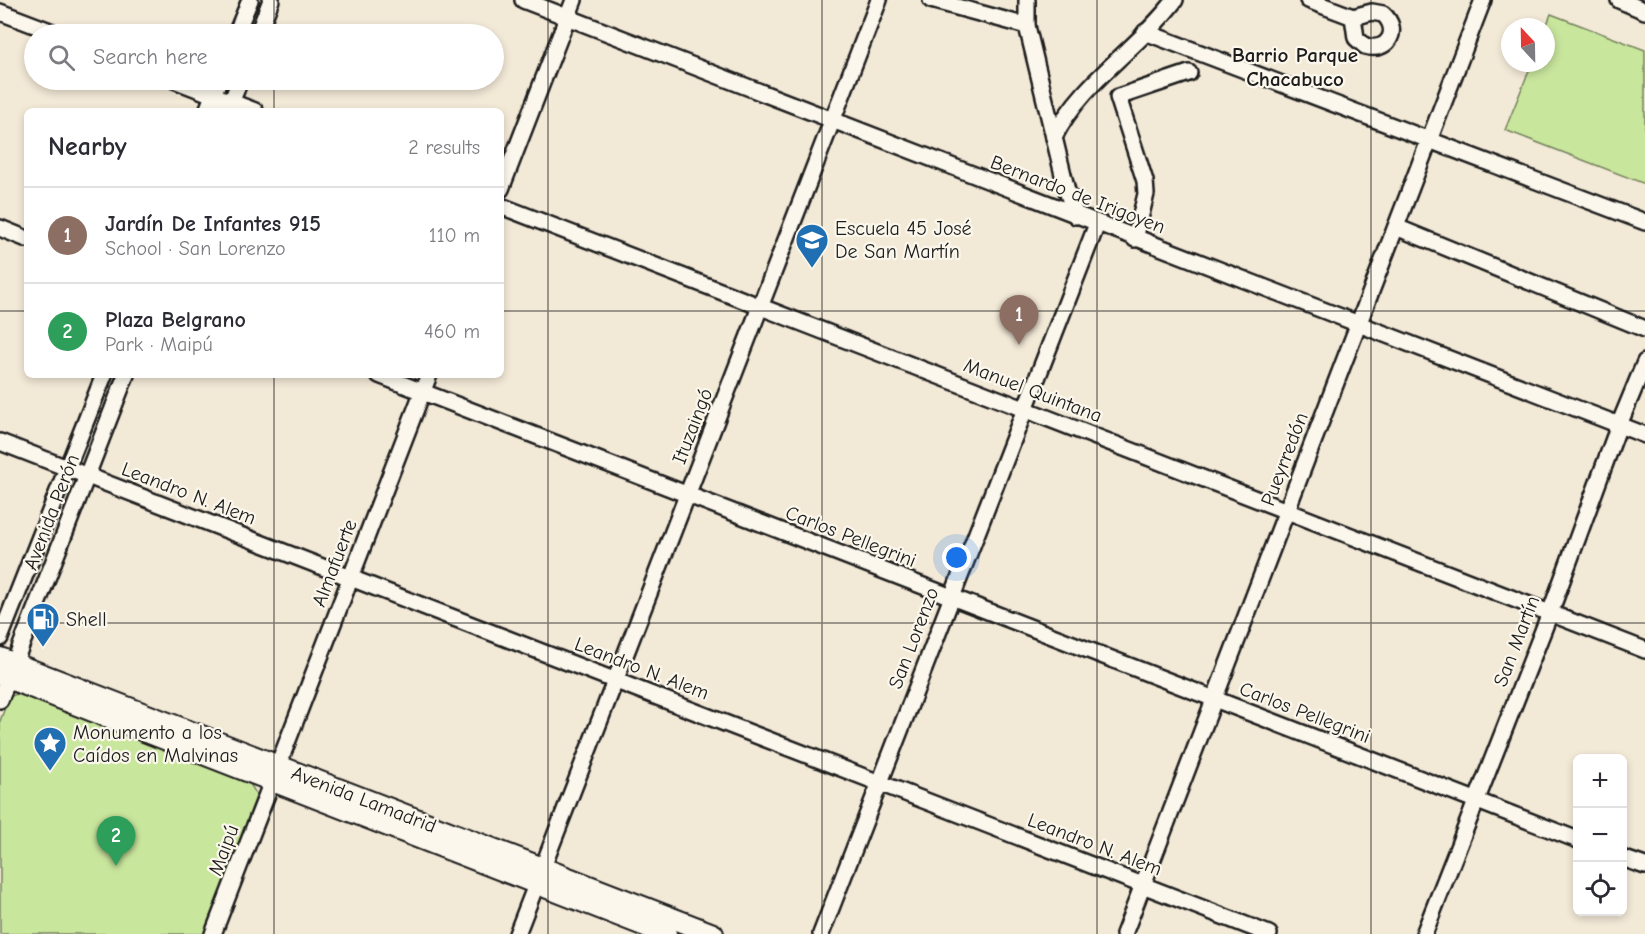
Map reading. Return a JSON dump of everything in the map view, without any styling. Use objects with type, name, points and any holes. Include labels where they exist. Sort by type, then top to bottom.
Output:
[{"type":"main road","name":"Avenida Lamadrid","points":[[6,669],[540,876],[713,934]]},
{"type":"main road","name":"Avenida Lamadrid","points":[[540,876],[666,934]]},
{"type":"street","points":[[240,24],[250,0]]},
{"type":"street","points":[[262,24],[271,0]]},
{"type":"street","name":"Bernardo de Irigoyen","points":[[523,0],[1645,435]]},
{"type":"street","points":[[504,181],[574,0]]},
{"type":"street","name":"Ituzaingó","points":[[517,934],[879,0]]},
{"type":"street","points":[[931,0],[1027,26]]},
{"type":"street","points":[[1027,0],[1027,26],[1067,191],[1076,216]]},
{"type":"street","points":[[1054,137],[1064,118],[1122,53],[1162,17],[1175,0]]},
{"type":"street","points":[[1308,0],[1353,17]]},
{"type":"street","name":"Pueyrredón","points":[[1124,934],[1483,0]]},
{"type":"street","points":[[1619,0],[1645,11]]},
{"type":"street","points":[[0,12],[32,24]]},
{"type":"street","points":[[1146,32],[1645,222]]},
{"type":"street","points":[[1135,239],[1146,194],[1145,181],[1118,97],[1189,73]]},
{"type":"street","points":[[202,90],[213,94],[230,106],[236,90]]},
{"type":"street","points":[[208,108],[215,90]]},
{"type":"street","name":"Manuel Quintana","points":[[504,207],[1645,650]]},
{"type":"street","name":"San Lorenzo","points":[[821,934],[1097,224]]},
{"type":"street","points":[[1396,227],[1645,329]]},
{"type":"street","points":[[0,228],[24,238]]},
{"type":"street","name":"San Martín","points":[[1424,934],[1550,613],[1619,425],[1645,362]]},
{"type":"street","name":"Avenida Perón","points":[[0,638],[103,378]]},
{"type":"street","name":"Avenida Perón","points":[[0,700],[6,669],[88,476],[125,378]]},
{"type":"street","name":"Carlos Pellegrini","points":[[387,378],[1573,838]]},
{"type":"street","name":"Almafuerte","points":[[275,773],[428,378]]},
{"type":"street","name":"Leandro N. Alem","points":[[0,442],[1269,934]]},
{"type":"street","name":"Maipú","points":[[213,934],[275,773]]},
{"type":"street","points":[[1627,859],[1645,866]]},
{"type":"green space","points":[[1551,14],[1645,50],[1645,184],[1505,130],[1528,72],[1555,72],[1555,18],[1549,18]]},
{"type":"green space","points":[[22,692],[249,782],[258,797],[205,934],[0,934],[0,721],[9,697]]},
{"type":"place","name":"Escuela 45 José De San Martín","points":[[812,269]]},
{"type":"place","name":"Jardín De Infantes 915","points":[[1019,345]]},
{"type":"place","name":"Shell","points":[[43,648]]},
{"type":"place","name":"Monumento a los Caídos en Malvinas","points":[[50,772]]},
{"type":"place","name":"Plaza Belgrano","points":[[116,866]]},
{"type":"district","name":"Barrio Parque Chacabuco","points":[[1295,67]]}]
